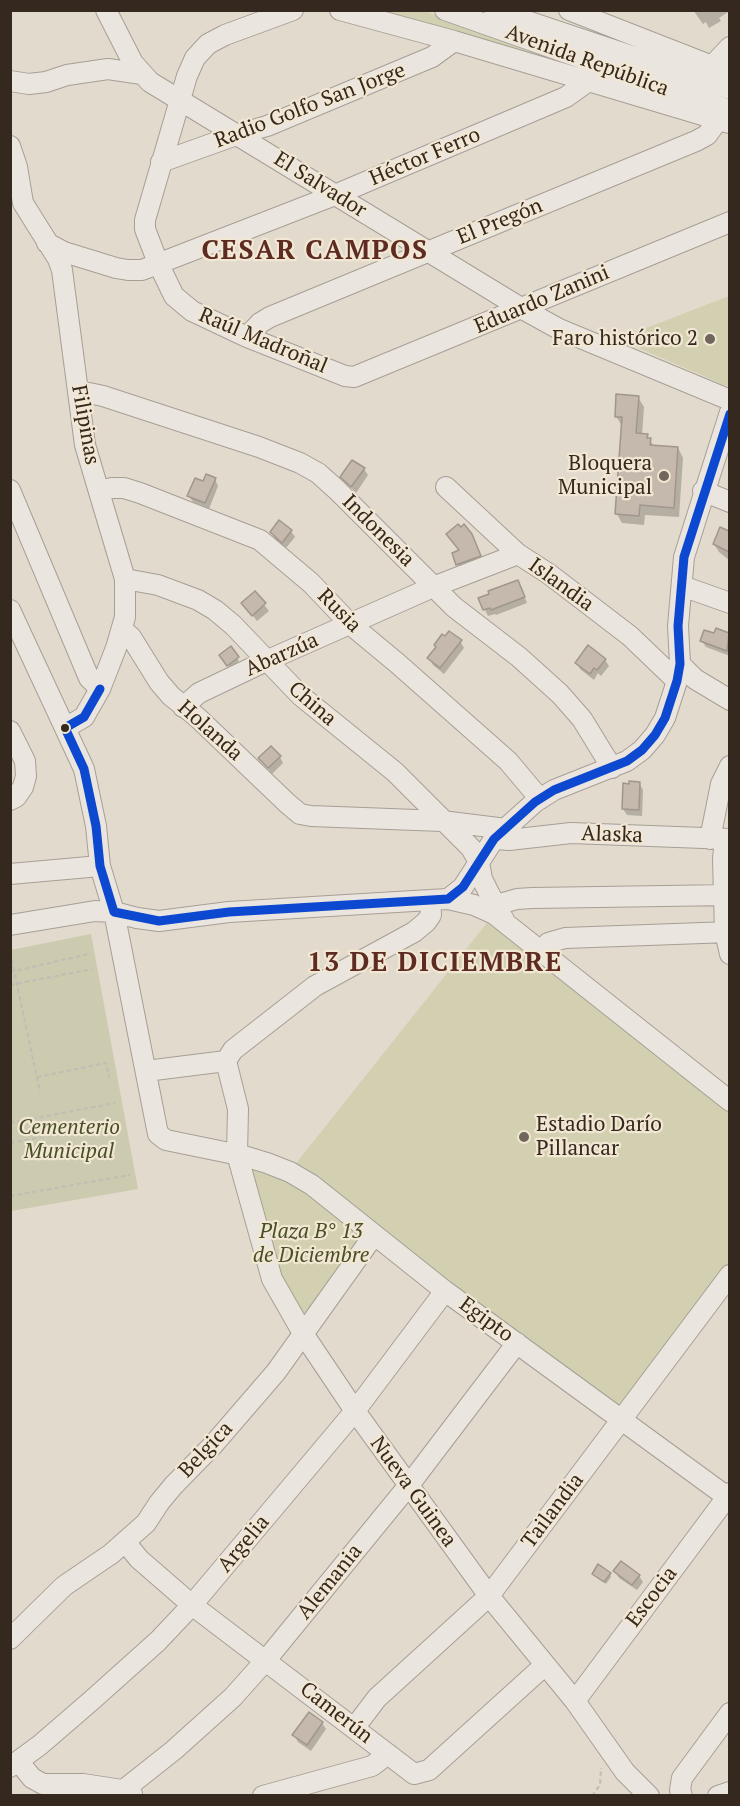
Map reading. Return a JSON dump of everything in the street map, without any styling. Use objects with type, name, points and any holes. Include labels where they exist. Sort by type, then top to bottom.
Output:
[{"type":"street","name":"El Salvador","points":[[106,10],[133,63],[150,82],[239,134],[427,252],[559,329],[729,400]]},
{"type":"street","name":"Raúl Madroñal","points":[[293,10],[225,34],[208,44],[195,58],[187,76],[145,220],[145,229],[174,296],[183,305],[247,338],[345,376],[354,377]]},
{"type":"street","points":[[340,10],[454,41],[587,82],[725,118]]},
{"type":"street","name":"Avenida República","points":[[445,10],[691,98],[725,118]]},
{"type":"street","name":"Avenida República","points":[[494,10],[729,89]]},
{"type":"street","points":[[569,10],[721,69],[729,47]]},
{"type":"street","name":"Radio Golfo San Jorge","points":[[162,162],[267,126],[432,57],[454,41]]},
{"type":"street","points":[[10,81],[29,84],[46,82],[67,75],[108,69],[142,74]]},
{"type":"street","name":"Héctor Ferro","points":[[46,243],[64,252],[87,259],[128,270],[142,270],[335,195],[566,97],[587,82]]},
{"type":"street","name":"El Pregón","points":[[247,338],[260,323],[270,317],[696,141],[707,135],[725,118]]},
{"type":"street","name":"Filipinas","points":[[10,146],[17,167],[23,204],[62,270],[85,445],[125,579],[123,630],[100,689],[84,717],[65,728]]},
{"type":"street","name":"Eduardo Zanini","points":[[354,377],[729,222]]},
{"type":"street","points":[[63,282],[67,270],[87,259]]},
{"type":"street","name":"Indonesia","points":[[80,394],[104,396],[259,447],[300,463],[318,473],[337,489],[454,607],[519,657],[560,694],[582,719],[612,768]]},
{"type":"street","points":[[10,610],[84,769],[96,826],[100,866],[114,912],[146,1071],[226,1061],[233,1050],[315,986],[414,932],[426,922],[439,900],[463,887],[500,834],[540,799],[554,790],[627,761],[642,750],[655,735],[665,718],[678,672],[678,626],[684,557],[729,412]]},
{"type":"street","name":"Rusia","points":[[100,491],[124,488],[260,540],[311,583],[350,624],[508,761],[540,799]]},
{"type":"street","name":"Islandia","points":[[446,488],[518,554],[549,574],[678,672],[695,679],[729,700]]},
{"type":"street","points":[[10,490],[89,678],[100,689]]},
{"type":"street","points":[[704,490],[729,502]]},
{"type":"street","name":"Abarzúa","points":[[183,707],[199,693],[266,661],[434,587],[518,554]]},
{"type":"street","name":"China","points":[[125,579],[158,585],[198,600],[233,625],[301,696],[395,772],[471,848],[479,862],[482,879],[507,925]]},
{"type":"street","points":[[682,586],[729,603]]},
{"type":"street","name":"Holanda","points":[[123,630],[137,645],[159,682],[183,707],[197,717],[288,804],[300,814],[311,816]]},
{"type":"street","points":[[10,730],[25,761],[26,776],[23,787],[16,797],[10,800]]},
{"type":"street","points":[[729,766],[721,784],[729,954]]},
{"type":"street","name":"Alaska","points":[[311,816],[442,821],[500,834],[509,840],[571,833],[722,839]]},
{"type":"street","points":[[10,874],[100,866]]},
{"type":"street","points":[[496,905],[517,899],[532,898],[727,895]]},
{"type":"street","points":[[10,925],[95,911],[114,912],[159,921],[229,912],[439,900],[474,905],[494,914],[729,1101]]},
{"type":"street","points":[[542,952],[548,943],[565,938],[727,932]]},
{"type":"street","name":"Nueva Guinea","points":[[226,1061],[238,1109],[237,1154],[272,1279],[304,1335],[355,1411],[489,1596],[575,1701],[625,1772],[649,1796]]},
{"type":"street","name":"Egipto","points":[[146,1071],[158,1134],[166,1140],[237,1154],[290,1172],[312,1185],[445,1290],[729,1496]]},
{"type":"street","name":"Belgica","points":[[10,1639],[64,1586],[126,1543],[146,1523],[172,1486],[226,1430],[304,1335],[374,1235]]},
{"type":"street","name":"Tailandia","points":[[355,1727],[377,1698],[489,1596],[729,1275]]},
{"type":"street","name":"Argelia","points":[[15,1764],[141,1656],[192,1605],[355,1411],[445,1290]]},
{"type":"street","name":"Alemania","points":[[124,1794],[233,1697],[266,1660],[408,1485],[517,1343]]},
{"type":"street","name":"Escocia","points":[[575,1701],[729,1496]]},
{"type":"street","name":"Camerún","points":[[126,1543],[139,1559],[192,1605],[414,1774],[429,1770],[545,1665]]},
{"type":"street","points":[[682,1796],[680,1790],[682,1778],[729,1713]]},
{"type":"street","points":[[263,1796],[372,1766],[388,1754]]},
{"type":"street","points":[[15,1764],[43,1784],[83,1784],[124,1794]]},
{"type":"street","points":[[718,1796],[729,1792]]},
{"type":"path","points":[[10,952],[40,1092]]},
{"type":"path","points":[[13,971],[89,954]]},
{"type":"path","points":[[10,986],[92,969]]},
{"type":"path","points":[[37,1077],[106,1063],[110,1078]]},
{"type":"path","points":[[10,1123],[115,1103]]},
{"type":"path","points":[[10,1143],[118,1123]]},
{"type":"path","points":[[10,1196],[130,1175]]},
{"type":"path","points":[[592,1796],[600,1785],[604,1744]]},
{"type":"green space","points":[[369,11],[424,11],[635,84]]},
{"type":"green space","points":[[729,296],[729,387],[618,339]]},
{"type":"green space","name":"Estadio Darío Pillancar","points":[[494,914],[729,1101],[729,1275],[622,1419],[374,1236],[304,1335],[286,1306],[244,1156],[290,1171]]},
{"type":"green space","name":"Cementerio Municipal","points":[[91,934],[138,1189],[11,1211],[11,950]]},
{"type":"building","points":[[616,394],[639,396],[636,433],[648,434],[647,438],[651,438],[650,445],[678,447],[674,508],[640,505],[639,516],[615,514],[622,417],[615,417]]},
{"type":"building","points":[[352,460],[365,468],[351,487],[340,477]]},
{"type":"building","points":[[206,474],[216,478],[205,503],[187,496],[195,478],[203,481]]},
{"type":"building","points":[[279,520],[292,530],[282,543],[270,532]]},
{"type":"building","points":[[458,524],[461,527],[464,524],[472,534],[481,556],[456,565],[452,553],[459,550],[446,534]]},
{"type":"building","points":[[720,527],[729,531],[729,552],[713,544]]},
{"type":"building","points":[[518,580],[525,597],[491,610],[490,608],[483,610],[478,598],[489,594],[488,591]]},
{"type":"building","points":[[255,591],[266,603],[252,616],[241,603]]},
{"type":"building","points":[[716,628],[729,633],[727,651],[700,641],[704,630],[714,633]]},
{"type":"building","points":[[449,631],[462,640],[440,668],[427,658],[436,647],[434,645],[442,634],[445,636]]},
{"type":"building","points":[[588,645],[606,659],[597,670],[594,668],[590,674],[575,663]]},
{"type":"building","points":[[231,646],[239,657],[227,666],[219,655]]},
{"type":"building","points":[[271,746],[281,756],[268,768],[258,758]]},
{"type":"building","points":[[629,781],[640,782],[639,810],[622,809],[623,783],[629,784]]},
{"type":"building","points":[[621,1561],[640,1575],[632,1585],[613,1571]]},
{"type":"building","points":[[598,1564],[611,1573],[604,1582],[592,1574]]},
{"type":"building","points":[[309,1712],[323,1722],[307,1745],[292,1735]]},
{"type":"transit line","points":[[100,689],[84,717],[65,728],[84,769],[96,826],[100,866],[114,912],[159,921],[229,912],[448,899],[463,887],[494,839],[535,802],[554,790],[627,761],[642,750],[655,735],[665,718],[680,664],[678,626],[684,557],[730,414]]},
{"type":"place","name":"Faro histórico 2","points":[[710,339]]},
{"type":"place","name":"Bloquera Municipal","points":[[664,476]]},
{"type":"place","name":"Estadio Darío Pillancar","points":[[524,1137]]},
{"type":"district","name":"CESAR CAMPOS","points":[[315,251]]},
{"type":"district","name":"13 DE DICIEMBRE","points":[[435,963]]},
{"type":"park label","name":"Plaza B° 13 de Diciembre","points":[[311,1244]]}]
